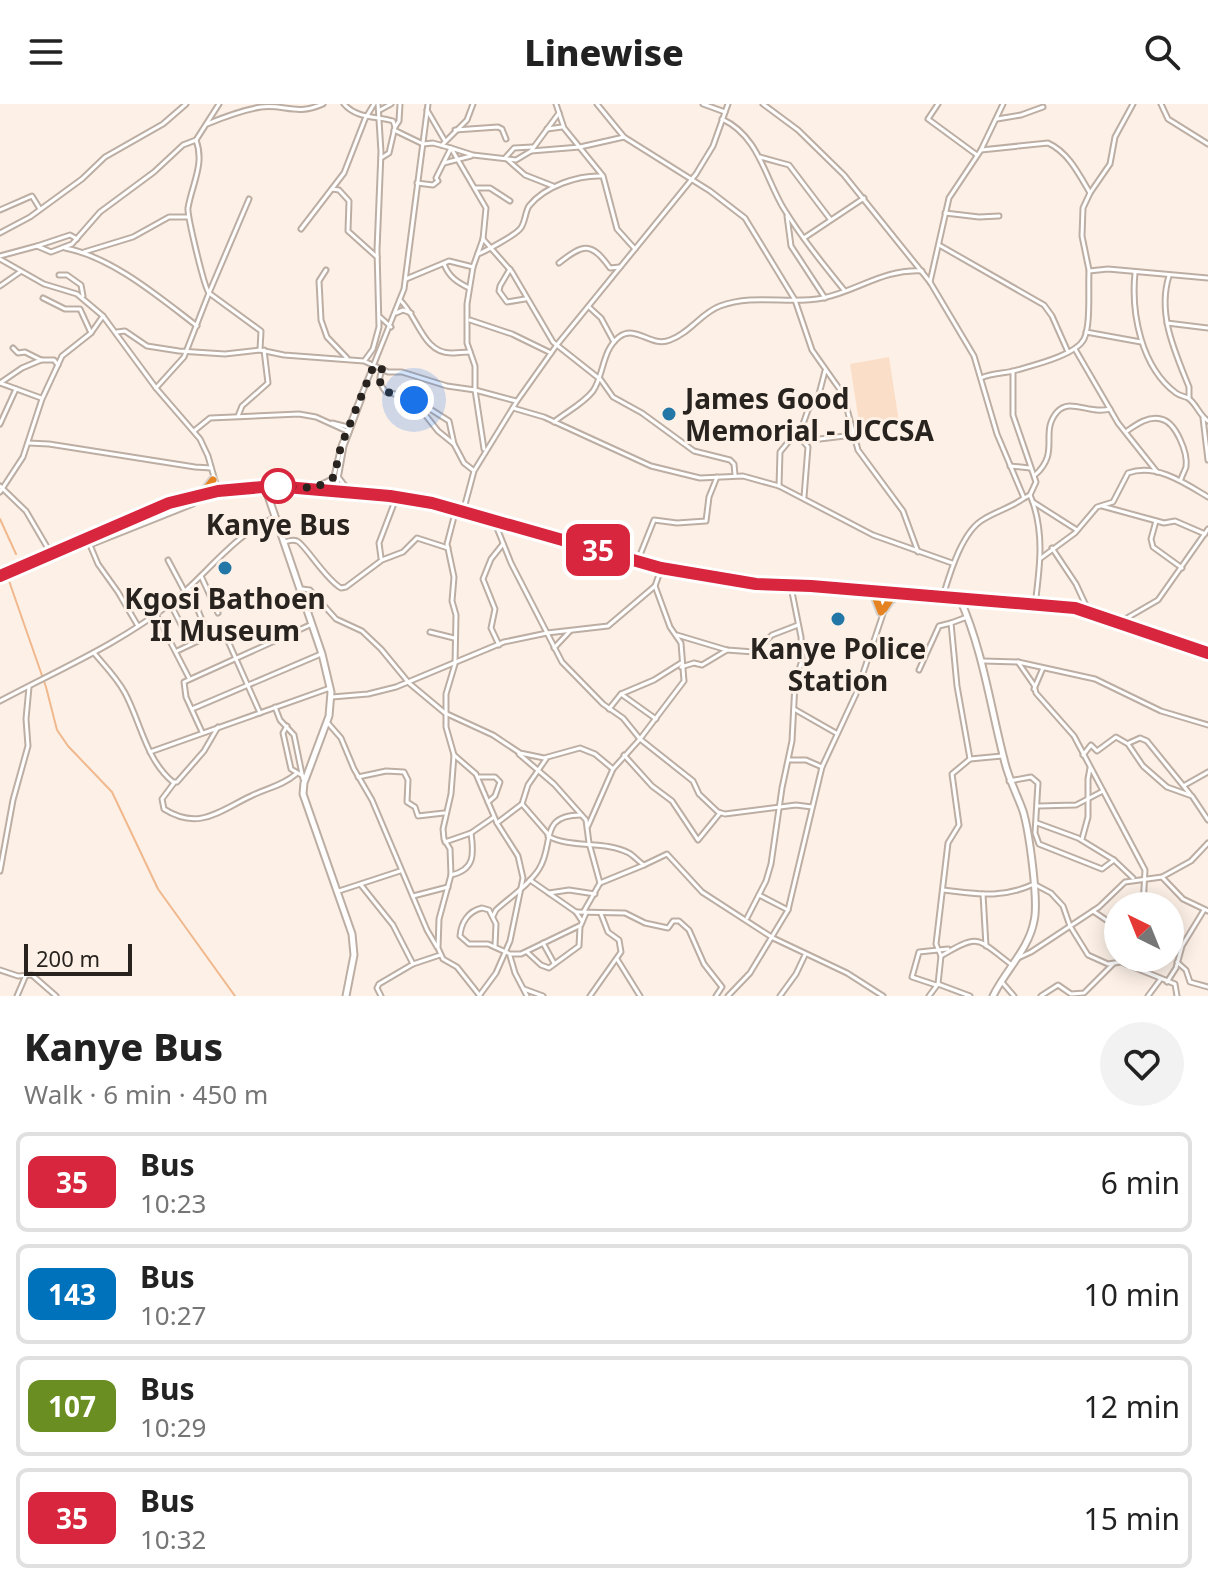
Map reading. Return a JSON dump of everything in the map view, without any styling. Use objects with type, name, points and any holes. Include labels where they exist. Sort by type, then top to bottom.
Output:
[{"type":"highway","points":[[199,495],[214,480],[229,490]]},
{"type":"highway","points":[[1,576],[50,552],[180,499],[265,486],[396,497],[494,520],[661,568],[791,587],[933,596]]},
{"type":"highway","points":[[180,499],[182,509]]},
{"type":"highway","points":[[811,586],[1088,611],[1208,653]]},
{"type":"highway","points":[[873,591],[883,610]]},
{"type":"highway","points":[[883,610],[887,602],[898,594]]},
{"type":"street","points":[[0,233],[82,179],[105,157],[163,124],[186,104]]},
{"type":"street","points":[[37,246],[49,252],[65,248],[77,239],[100,212],[154,172],[183,145],[196,140],[219,104]]},
{"type":"street","points":[[207,124],[265,105],[304,111],[323,104]]},
{"type":"street","points":[[344,104],[367,117],[392,120],[395,129],[423,144],[444,143],[467,120],[473,104]]},
{"type":"street","points":[[301,229],[344,173],[367,117],[376,104]]},
{"type":"street","points":[[364,361],[375,343],[380,317],[377,257],[381,158],[376,104]]},
{"type":"street","points":[[378,111],[391,104]]},
{"type":"street","points":[[381,158],[389,153],[399,121],[400,104]]},
{"type":"street","points":[[315,488],[336,476],[353,416],[404,289],[428,104]]},
{"type":"street","points":[[556,104],[564,128],[603,176],[617,229],[635,249]]},
{"type":"street","points":[[597,104],[624,137],[745,218],[795,300],[812,350],[843,394],[861,455],[903,511],[918,552]]},
{"type":"street","points":[[703,104],[725,112]]},
{"type":"street","points":[[438,948],[439,919],[451,875],[450,849],[445,842],[443,829],[451,794],[454,755],[445,713],[446,694],[455,664],[454,577],[448,548],[459,511],[484,452],[517,401],[556,346],[691,179],[707,156],[728,104]]},
{"type":"street","points":[[763,104],[798,130],[864,198],[930,282],[962,333],[981,378],[997,434],[1024,498]]},
{"type":"street","points":[[938,104],[928,119],[977,155]]},
{"type":"street","points":[[930,282],[949,198],[981,150],[1003,104]]},
{"type":"street","points":[[981,378],[991,373],[1013,371],[1068,352],[1082,343],[1086,332],[1089,271],[1081,222],[1083,208],[1110,164],[1115,137],[1133,104]]},
{"type":"street","points":[[1161,104],[1172,123],[1208,144]]},
{"type":"street","points":[[997,119],[1043,107]]},
{"type":"street","points":[[427,110],[444,143],[451,148],[473,155],[516,160],[533,149],[559,113]]},
{"type":"street","points":[[722,119],[743,132],[760,157],[786,212],[844,290]]},
{"type":"street","points":[[547,129],[557,126],[564,128]]},
{"type":"street","points":[[455,130],[498,127],[506,139]]},
{"type":"street","points":[[506,159],[514,148],[580,147],[624,137]]},
{"type":"street","points":[[196,140],[200,159],[188,217],[198,248],[202,281],[209,293],[261,331],[268,383],[242,406],[238,416]]},
{"type":"street","points":[[981,150],[1044,142],[1052,144],[1074,167],[1090,193]]},
{"type":"street","points":[[451,148],[486,208],[483,239],[469,288],[467,343],[477,381],[475,390],[484,452]]},
{"type":"street","points":[[417,183],[429,185],[438,181],[436,178],[451,148]]},
{"type":"street","points":[[444,163],[473,155]]},
{"type":"street","points":[[760,157],[789,165],[830,219]]},
{"type":"street","points":[[506,159],[525,175],[555,187]]},
{"type":"street","points":[[478,254],[491,250],[520,229],[530,205],[555,187],[583,177],[603,176]]},
{"type":"street","points":[[475,188],[490,188],[510,201]]},
{"type":"street","points":[[332,189],[339,190],[351,205],[348,231],[377,257]]},
{"type":"street","points":[[0,210],[32,196],[40,209]]},
{"type":"street","points":[[804,238],[864,198]]},
{"type":"street","points":[[156,388],[183,358],[249,199]]},
{"type":"street","points":[[786,212],[791,246],[825,298]]},
{"type":"street","points":[[945,213],[999,216]]},
{"type":"street","points":[[84,252],[133,237],[169,217],[188,217]]},
{"type":"street","points":[[0,257],[70,235],[77,239]]},
{"type":"street","points":[[483,239],[510,269],[556,346],[598,377],[613,397],[661,426],[694,451],[730,460],[734,464],[735,475]]},
{"type":"street","points":[[939,245],[1044,305],[1068,352]]},
{"type":"street","points":[[559,263],[578,249],[587,247],[600,254],[610,268],[620,267]]},
{"type":"street","points":[[65,248],[84,252],[141,283],[197,326]]},
{"type":"street","points":[[0,257],[50,286],[71,291],[103,316],[156,388],[194,431],[205,449],[216,492]]},
{"type":"street","points":[[406,279],[449,261],[473,267]]},
{"type":"street","points":[[443,264],[455,281],[469,288]]},
{"type":"street","points":[[510,269],[500,286],[502,297],[507,302],[526,299]]},
{"type":"street","points":[[1089,271],[1108,269],[1208,278]]},
{"type":"street","points":[[326,270],[319,281],[321,320],[327,337],[347,358]]},
{"type":"street","points":[[554,422],[594,390],[619,337],[633,332],[655,343],[668,341],[692,327],[705,314],[737,301],[825,298],[900,270],[922,271]]},
{"type":"street","points":[[0,286],[21,271]]},
{"type":"street","points":[[1135,273],[1133,307],[1142,342],[1165,380],[1178,395],[1189,398]]},
{"type":"street","points":[[404,289],[415,274]]},
{"type":"street","points":[[59,275],[67,275],[81,285],[84,300]]},
{"type":"street","points":[[1169,276],[1166,290],[1167,323],[1189,387],[1189,398],[1208,421]]},
{"type":"street","points":[[43,298],[65,309],[80,309],[91,333]]},
{"type":"street","points":[[400,300],[426,340],[438,350],[470,352]]},
{"type":"street","points":[[588,307],[601,318],[614,342]]},
{"type":"street","points":[[396,313],[403,310],[411,313]]},
{"type":"street","points":[[50,552],[26,511],[1,489],[23,457],[42,399],[58,365],[67,350],[91,333],[103,316]]},
{"type":"street","points":[[380,317],[391,327]]},
{"type":"street","points":[[468,320],[508,333],[551,353]]},
{"type":"street","points":[[1167,323],[1208,328]]},
{"type":"street","points":[[117,332],[125,331],[147,346],[185,352],[225,354],[262,350],[284,355],[347,358],[364,361],[383,370],[517,401]]},
{"type":"street","points":[[1086,332],[1142,342]]},
{"type":"street","points":[[13,348],[18,353],[25,352],[41,360]]},
{"type":"street","points":[[1075,349],[1118,423],[1158,473]]},
{"type":"street","points":[[0,383],[41,360],[48,358],[58,365]]},
{"type":"street","points":[[383,370],[380,382],[386,392],[406,395],[449,421],[454,444]]},
{"type":"street","points":[[779,486],[779,456],[819,394],[825,370]]},
{"type":"street","points":[[943,596],[954,564],[978,523],[1030,495],[1036,482],[1013,415],[1013,371]]},
{"type":"street","points":[[333,491],[342,443],[368,379]]},
{"type":"street","points":[[0,383],[42,399]]},
{"type":"street","points":[[0,424],[16,389]]},
{"type":"street","points":[[594,390],[608,392]]},
{"type":"street","points":[[417,402],[438,431],[454,444],[464,463],[474,471]]},
{"type":"street","points":[[1035,475],[1049,458],[1050,426],[1063,407],[1070,405],[1095,412],[1110,409]]},
{"type":"street","points":[[513,408],[554,422],[651,466],[700,478],[735,475],[779,486],[867,533],[954,564]]},
{"type":"street","points":[[194,431],[206,419],[305,414],[348,430]]},
{"type":"street","points":[[338,426],[353,416]]},
{"type":"street","points":[[1127,431],[1145,419],[1158,418],[1170,423],[1184,453],[1186,465],[1180,480]]},
{"type":"street","points":[[1203,418],[1208,460]]},
{"type":"street","points":[[338,426],[342,443]]},
{"type":"street","points":[[793,438],[803,441],[853,435]]},
{"type":"street","points":[[803,441],[808,447],[804,497]]},
{"type":"street","points":[[28,443],[211,468]]},
{"type":"street","points":[[1010,466],[1032,468]]},
{"type":"street","points":[[1041,558],[1078,530],[1091,512],[1115,500],[1128,473],[1137,470],[1158,473],[1180,480],[1208,497]]},
{"type":"street","points":[[336,476],[351,494]]},
{"type":"street","points":[[638,562],[654,520],[677,523],[706,521],[709,497],[717,477]]},
{"type":"street","points":[[265,486],[322,654],[332,697],[327,722],[303,780]]},
{"type":"street","points":[[138,626],[89,547],[96,541],[193,504],[199,495]]},
{"type":"street","points":[[1030,495],[1041,558],[1035,605]]},
{"type":"street","points":[[382,560],[378,546],[396,497]]},
{"type":"street","points":[[1033,502],[1078,530]]},
{"type":"street","points":[[1101,505],[1164,523],[1175,521],[1207,531],[1158,600],[1120,622]]},
{"type":"street","points":[[0,701],[94,653],[156,614],[187,590],[242,537],[276,517]]},
{"type":"street","points":[[494,520],[562,662],[609,709],[623,718],[640,739],[693,781],[699,794],[720,813]]},
{"type":"street","points":[[1156,521],[1151,539],[1153,547],[1182,568]]},
{"type":"street","points":[[284,542],[300,542],[314,564],[341,588],[382,560],[403,552],[419,537],[448,548]]},
{"type":"street","points":[[499,645],[491,628],[495,609],[483,579],[491,559],[503,544]]},
{"type":"street","points":[[1052,548],[1076,584],[1088,611]]},
{"type":"street","points":[[168,560],[204,625]]},
{"type":"street","points":[[332,697],[368,694],[409,683],[499,645],[547,633],[608,626],[655,586],[661,568]]},
{"type":"street","points":[[201,576],[218,613]]},
{"type":"street","points":[[527,952],[549,968],[579,946],[581,923],[600,883],[589,843],[588,826],[613,769],[683,683],[682,646],[670,627],[655,586]]},
{"type":"street","points":[[746,920],[771,864],[789,760],[795,683],[802,660],[801,637],[791,587]]},
{"type":"street","points":[[301,590],[310,590],[341,623],[362,631],[409,683],[445,713],[479,727],[514,749],[539,771],[588,826]]},
{"type":"street","points":[[728,996],[750,973],[788,910],[822,767],[856,694],[880,622],[885,591]]},
{"type":"street","points":[[960,598],[983,661],[1009,781],[1022,810],[1034,884],[1034,922],[1018,958],[993,996]]},
{"type":"street","points":[[170,604],[191,644]]},
{"type":"street","points":[[156,614],[189,679]]},
{"type":"street","points":[[919,670],[940,625],[967,617]]},
{"type":"street","points":[[951,623],[957,686],[970,759]]},
{"type":"street","points":[[202,732],[183,686],[189,679],[312,624]]},
{"type":"street","points":[[676,635],[727,650],[754,652],[772,635],[798,625]]},
{"type":"street","points":[[177,651],[220,631],[225,633],[260,713]]},
{"type":"street","points":[[554,648],[570,631]]},
{"type":"street","points":[[430,632],[454,638]]},
{"type":"street","points":[[609,709],[621,694],[681,665],[702,665],[727,650]]},
{"type":"street","points":[[94,653],[126,695],[150,752],[174,783]]},
{"type":"street","points":[[192,709],[322,654]]},
{"type":"street","points":[[983,661],[1018,662],[1095,679],[1161,711],[1208,725]]},
{"type":"street","points":[[1018,662],[1034,689],[1074,736],[1145,870],[1144,892]]},
{"type":"street","points":[[1034,689],[1043,668]]},
{"type":"street","points":[[0,871],[13,800],[28,746],[26,719],[29,686]]},
{"type":"street","points":[[150,752],[330,688]]},
{"type":"street","points":[[621,694],[656,719]]},
{"type":"street","points":[[275,707],[280,720],[294,735],[304,802],[339,891],[353,945],[346,996]]},
{"type":"street","points":[[794,709],[836,734]]},
{"type":"street","points":[[327,722],[341,738],[377,810],[440,955],[457,967],[480,996],[508,952],[523,881],[522,866],[497,823],[477,777],[454,755]]},
{"type":"street","points":[[287,726],[283,733],[291,769],[303,780]]},
{"type":"street","points":[[218,727],[204,751],[162,799],[164,809],[178,818],[201,819],[255,794],[276,788],[296,774]]},
{"type":"street","points":[[1083,755],[1091,745],[1097,751],[1101,750],[1116,737],[1128,744],[1143,766],[1170,789],[1192,796]]},
{"type":"street","points":[[1128,744],[1140,738],[1147,741],[1208,820]]},
{"type":"street","points":[[497,823],[522,804],[528,785],[546,758],[558,752],[580,748],[595,754],[613,769]]},
{"type":"street","points":[[514,749],[546,758]]},
{"type":"street","points":[[624,755],[652,786],[672,801],[698,840],[720,813],[796,805],[812,807]]},
{"type":"street","points":[[929,996],[937,984],[941,956],[936,944],[948,843],[960,822],[952,774],[970,759],[1003,756]]},
{"type":"street","points":[[789,760],[806,760],[822,767]]},
{"type":"street","points":[[1082,840],[1090,799],[1090,768]]},
{"type":"street","points":[[358,777],[386,771],[404,772],[408,780],[407,802],[415,807],[418,816],[446,813]]},
{"type":"street","points":[[1170,789],[1183,786],[1208,772]]},
{"type":"street","points":[[477,777],[490,776],[500,782],[495,796],[488,802]]},
{"type":"street","points":[[1009,781],[1026,777],[1037,779],[1036,839],[1045,847],[1102,869],[1114,860]]},
{"type":"street","points":[[1038,806],[1064,807],[1104,791]]},
{"type":"street","points":[[522,804],[548,835],[560,841],[626,851],[644,865]]},
{"type":"street","points":[[495,946],[493,916],[496,910],[530,880],[543,859],[548,835],[562,818],[581,815]]},
{"type":"street","points":[[445,842],[471,833],[494,817]]},
{"type":"street","points":[[1037,823],[1082,840],[1114,860],[1134,879]]},
{"type":"street","points":[[451,875],[468,868],[473,851],[471,833]]},
{"type":"street","points":[[1018,958],[1093,911],[1125,882],[1162,877],[1191,861],[1208,843]]},
{"type":"street","points":[[600,883],[667,854],[700,890],[773,938],[847,973],[883,996]]},
{"type":"street","points":[[339,891],[401,871]]},
{"type":"street","points":[[1162,877],[1183,899],[1206,910],[1184,943]]},
{"type":"street","points":[[523,881],[530,880],[576,912],[581,923]]},
{"type":"street","points":[[943,890],[1015,893],[1034,884]]},
{"type":"street","points":[[1034,884],[1059,900],[1087,954],[1104,961]]},
{"type":"street","points":[[361,885],[393,925],[413,964]]},
{"type":"street","points":[[413,896],[448,887]]},
{"type":"street","points":[[549,893],[569,890],[595,894]]},
{"type":"street","points":[[983,894],[986,946]]},
{"type":"street","points":[[759,895],[788,910]]},
{"type":"street","points":[[493,916],[484,908],[476,909],[467,917],[460,934],[469,944],[495,946],[508,952],[527,952],[581,923]]},
{"type":"street","points":[[1093,911],[1104,918]]},
{"type":"street","points":[[576,912],[625,913],[645,923],[668,928],[673,921],[679,921],[689,930],[704,964],[722,987],[716,996]]},
{"type":"street","points":[[590,996],[621,952],[621,944],[608,932],[601,914]]},
{"type":"street","points":[[941,956],[972,939],[1012,965]]},
{"type":"street","points":[[543,943],[554,963]]},
{"type":"street","points":[[952,949],[919,952],[912,977],[970,996]]},
{"type":"street","points":[[508,952],[527,996]]},
{"type":"street","points":[[780,996],[796,974],[805,954]]},
{"type":"street","points":[[381,996],[377,988],[379,984],[413,964],[440,955]]},
{"type":"street","points":[[617,959],[640,996]]},
{"type":"street","points":[[1184,968],[1190,982],[1208,987]]},
{"type":"street","points":[[0,970],[18,976],[34,976],[56,996]]},
{"type":"street","points":[[1041,996],[1058,985],[1071,994],[1084,993],[1105,972]]},
{"type":"street","points":[[1143,972],[1176,985],[1177,996]]},
{"type":"street","points":[[1167,982],[1173,972]]},
{"type":"street","points":[[17,995],[26,975]]},
{"type":"street","points":[[1148,996],[1154,993],[1160,980]]},
{"type":"street","points":[[1001,981],[1014,996]]},
{"type":"street","points":[[524,989],[543,996]]},
{"type":"shaded area","points":[[889,357],[899,422],[860,429],[850,364]]},
{"type":"waterway","points":[[0,519],[16,554]]},
{"type":"waterway","points":[[8,578],[46,687],[57,730],[112,792],[158,889],[235,996]]},
{"type":"bus line","name":"35","points":[[0,576],[177,500],[229,490],[289,486],[432,503],[638,562],[702,576],[756,584],[1075,608],[1208,653]]},
{"type":"place","name":"James Good Memorial - UCCSA","points":[[669,414]]},
{"type":"place","name":"Kanye Bus","points":[[278,486]]},
{"type":"place","name":"Kgosi Bathoen II Museum","points":[[225,568]]},
{"type":"place","name":"Kanye Police Station","points":[[838,619]]},
{"type":"route","points":[[278,486],[315,488],[334,477],[347,427],[374,365],[383,370],[380,382],[388,394],[404,395],[414,400]]}]
